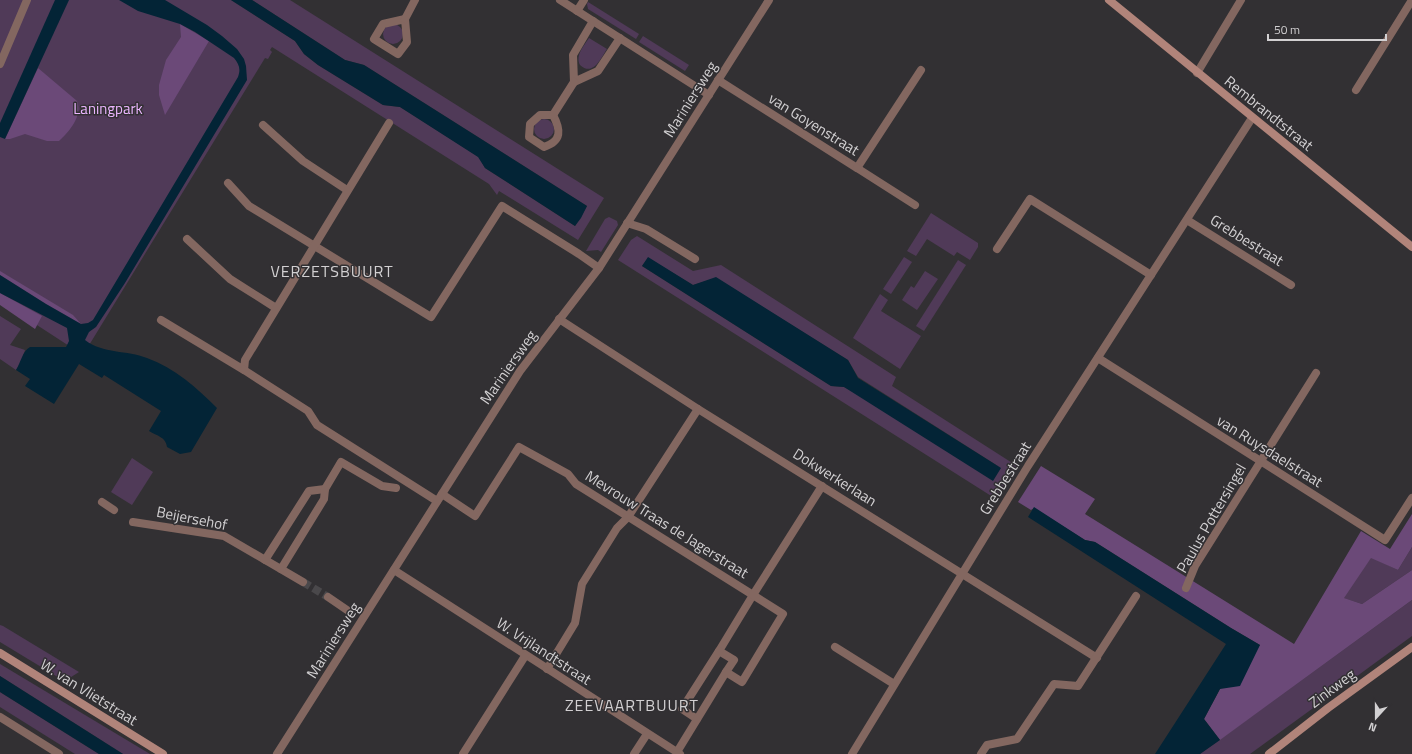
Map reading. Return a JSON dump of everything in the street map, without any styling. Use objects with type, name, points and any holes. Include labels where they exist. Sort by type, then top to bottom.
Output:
[{"type":"street","points":[[0,64],[27,0]]},
{"type":"street","points":[[405,18],[383,24],[374,39],[398,54],[406,42],[405,18],[415,0]]},
{"type":"street","points":[[560,0],[710,95]]},
{"type":"street","points":[[577,11],[584,0]]},
{"type":"street","name":"Mariniersweg","points":[[277,754],[520,371],[599,268],[769,0]]},
{"type":"street","name":"Rembrandtstraat","points":[[1109,0],[1412,247]]},
{"type":"street","points":[[1197,72],[1241,0]]},
{"type":"street","points":[[1356,90],[1412,0]]},
{"type":"street","points":[[574,82],[573,55],[593,21]]},
{"type":"street","points":[[553,115],[574,82],[598,71],[620,38]]},
{"type":"street","name":"van Goyenstraat","points":[[718,80],[857,168],[921,70]]},
{"type":"street","name":"Grebbestraat","points":[[852,754],[1028,466],[1252,118]]},
{"type":"street","points":[[244,370],[245,360],[389,123]]},
{"type":"street","points":[[263,125],[303,161],[348,190]]},
{"type":"street","points":[[857,168],[915,205]]},
{"type":"street","points":[[228,183],[249,206],[432,317],[502,206],[599,268]]},
{"type":"street","points":[[997,249],[1030,199],[1151,275]]},
{"type":"street","name":"Grebbestraat","points":[[1187,220],[1291,285]]},
{"type":"street","points":[[627,224],[646,228],[695,259]]},
{"type":"street","points":[[187,239],[230,279],[276,308]]},
{"type":"street","name":"Dokwerkerlaan","points":[[559,319],[698,409],[1097,658]]},
{"type":"street","points":[[161,320],[308,411],[317,426],[439,497]]},
{"type":"street","name":"van Ruysdaelstraat","points":[[1098,358],[1385,540],[1412,498]]},
{"type":"street","name":"Paulus Pottersingel","points":[[1186,588],[1195,566],[1316,373]]},
{"type":"street","points":[[547,669],[575,623],[582,584],[617,528],[628,517],[698,409]]},
{"type":"street","name":"Mevrouw Traas de Jagerstraat","points":[[439,497],[475,516],[519,447],[568,474],[576,484],[783,614],[742,682],[726,672]]},
{"type":"street","points":[[281,569],[324,499],[325,489],[341,462],[382,486],[396,488]]},
{"type":"street","points":[[697,719],[682,709],[822,486]]},
{"type":"street","points":[[265,560],[309,491],[325,489]]},
{"type":"street","points":[[102,502],[114,510]]},
{"type":"street","name":"Beijersehof","points":[[133,522],[224,536],[303,582]]},
{"type":"street","name":"W. Vrijlandtstraat","points":[[394,570],[525,656],[678,753]]},
{"type":"street","points":[[981,754],[987,745],[1018,739],[1054,684],[1078,686],[1136,596]]},
{"type":"street","points":[[328,597],[347,610]]},
{"type":"street","points":[[835,647],[894,684]]},
{"type":"street","name":"Zinkweg","points":[[1269,754],[1328,708],[1412,647]]},
{"type":"street","points":[[678,753],[697,719],[734,660],[719,651]]},
{"type":"street","name":"W. van Vlietstraat","points":[[0,653],[163,754]]},
{"type":"street","points":[[463,754],[525,656]]},
{"type":"street","points":[[0,717],[59,754]]},
{"type":"street","points":[[634,754],[647,734]]},
{"type":"green space","name":"Laningpark","points":[[0,0],[231,0],[295,41],[304,54],[318,65],[383,105],[400,107],[479,157],[485,168],[575,226],[587,206],[364,65],[345,60],[252,0],[290,0],[604,198],[578,240],[499,191],[497,195],[489,184],[272,47],[270,50],[272,52],[268,59],[265,58],[83,355],[0,301]]},
{"type":"green space","points":[[588,2],[639,34],[636,39],[588,9]]},
{"type":"green space","points":[[393,24],[400,27],[403,34],[400,41],[393,44],[386,41],[383,34],[386,27]]},
{"type":"green space","points":[[643,36],[689,65],[685,71],[639,42]]},
{"type":"green space","points":[[589,38],[607,49],[596,65],[589,69],[580,65],[579,54]]},
{"type":"green space","points":[[544,119],[551,122],[554,129],[551,136],[544,139],[537,136],[534,129],[537,122]]},
{"type":"green space","points":[[931,213],[978,243],[978,247],[970,260],[957,252],[954,256],[927,239],[916,256],[907,251]]},
{"type":"green space","points":[[609,217],[617,221],[618,225],[601,252],[598,250],[586,251],[605,219]]},
{"type":"green space","points":[[637,236],[693,271],[721,265],[896,377],[892,386],[1017,466],[996,499],[618,260],[631,240]],"holes":[[[648,258],[693,285],[716,278],[848,360],[858,377],[1001,468],[844,387],[831,386],[642,266]]]},
{"type":"green space","points":[[904,257],[912,262],[891,294],[883,289]]},
{"type":"green space","points":[[958,260],[966,265],[924,331],[916,326]]},
{"type":"green space","points":[[925,271],[938,279],[917,310],[902,300],[911,286],[914,288]]},
{"type":"green space","points":[[880,294],[888,300],[881,311],[921,336],[900,369],[853,338]]},
{"type":"green space","points":[[0,316],[21,329],[10,345],[25,350],[21,362],[16,370],[0,359]]},
{"type":"green space","points":[[132,458],[153,472],[132,505],[111,492]]},
{"type":"green space","points":[[1412,547],[1412,570],[1362,604],[1343,598],[1371,557],[1398,570]]},
{"type":"green space","points":[[1412,600],[1412,636],[1250,754],[1200,754]]},
{"type":"green space","points":[[0,625],[79,672],[68,679],[61,679],[0,642]]},
{"type":"green space","points":[[0,664],[150,754],[123,754],[0,676]]},
{"type":"green space","points":[[0,692],[99,754],[75,754],[0,707]]},
{"type":"shaded area","points":[[180,24],[209,41],[165,115],[159,95],[159,85],[166,60],[181,37]]},
{"type":"shaded area","points":[[38,68],[77,101],[77,118],[71,128],[59,141],[47,141],[25,134],[10,139],[5,139]]},
{"type":"shaded area","points":[[0,271],[73,315],[81,324],[0,275]]},
{"type":"shaded area","points":[[0,293],[42,316],[35,329],[0,305]]},
{"type":"shaded area","points":[[1041,466],[1095,499],[1085,514],[1294,644],[1361,531],[1390,549],[1412,514],[1412,547],[1398,570],[1371,558],[1344,598],[1362,604],[1412,570],[1412,600],[1220,740],[1204,719],[1220,689],[1260,645],[1095,542],[1085,540],[1034,508],[1031,510],[1018,502]]},
{"type":"water","points":[[55,0],[69,0],[5,139],[0,137],[0,123]]},
{"type":"water","points":[[119,0],[165,0],[207,25],[222,36],[237,49],[244,59],[246,66],[247,80],[125,283],[96,327],[89,332],[85,340],[99,348],[147,358],[167,367],[185,379],[217,408],[191,452],[180,454],[167,447],[165,441],[161,437],[149,431],[161,411],[104,375],[102,378],[79,364],[54,404],[25,386],[30,379],[16,370],[27,349],[30,347],[66,347],[69,341],[67,328],[0,293],[0,275],[81,324],[88,323],[93,320],[238,77],[239,67],[234,58],[195,32],[180,24],[138,11]]},
{"type":"water","points":[[231,0],[252,0],[345,60],[364,65],[587,206],[581,218],[575,226],[485,168],[478,157],[400,107],[383,105],[318,65],[304,54],[295,41]]},
{"type":"water","points":[[648,257],[693,285],[716,277],[848,360],[858,378],[1001,468],[993,481],[844,387],[831,386],[642,266]]},
{"type":"water","points":[[1034,507],[1085,540],[1095,542],[1260,645],[1240,686],[1220,689],[1204,719],[1220,740],[1200,754],[1155,754],[1226,644],[1028,517]]},
{"type":"water","points":[[0,676],[123,754],[99,754],[0,692]]},
{"type":"tunnel","points":[[303,582],[328,597]]},
{"type":"district","name":"VERZETSBUURT","points":[[332,271]]},
{"type":"district","name":"ZEEVAARTBUURT","points":[[632,705]]}]
